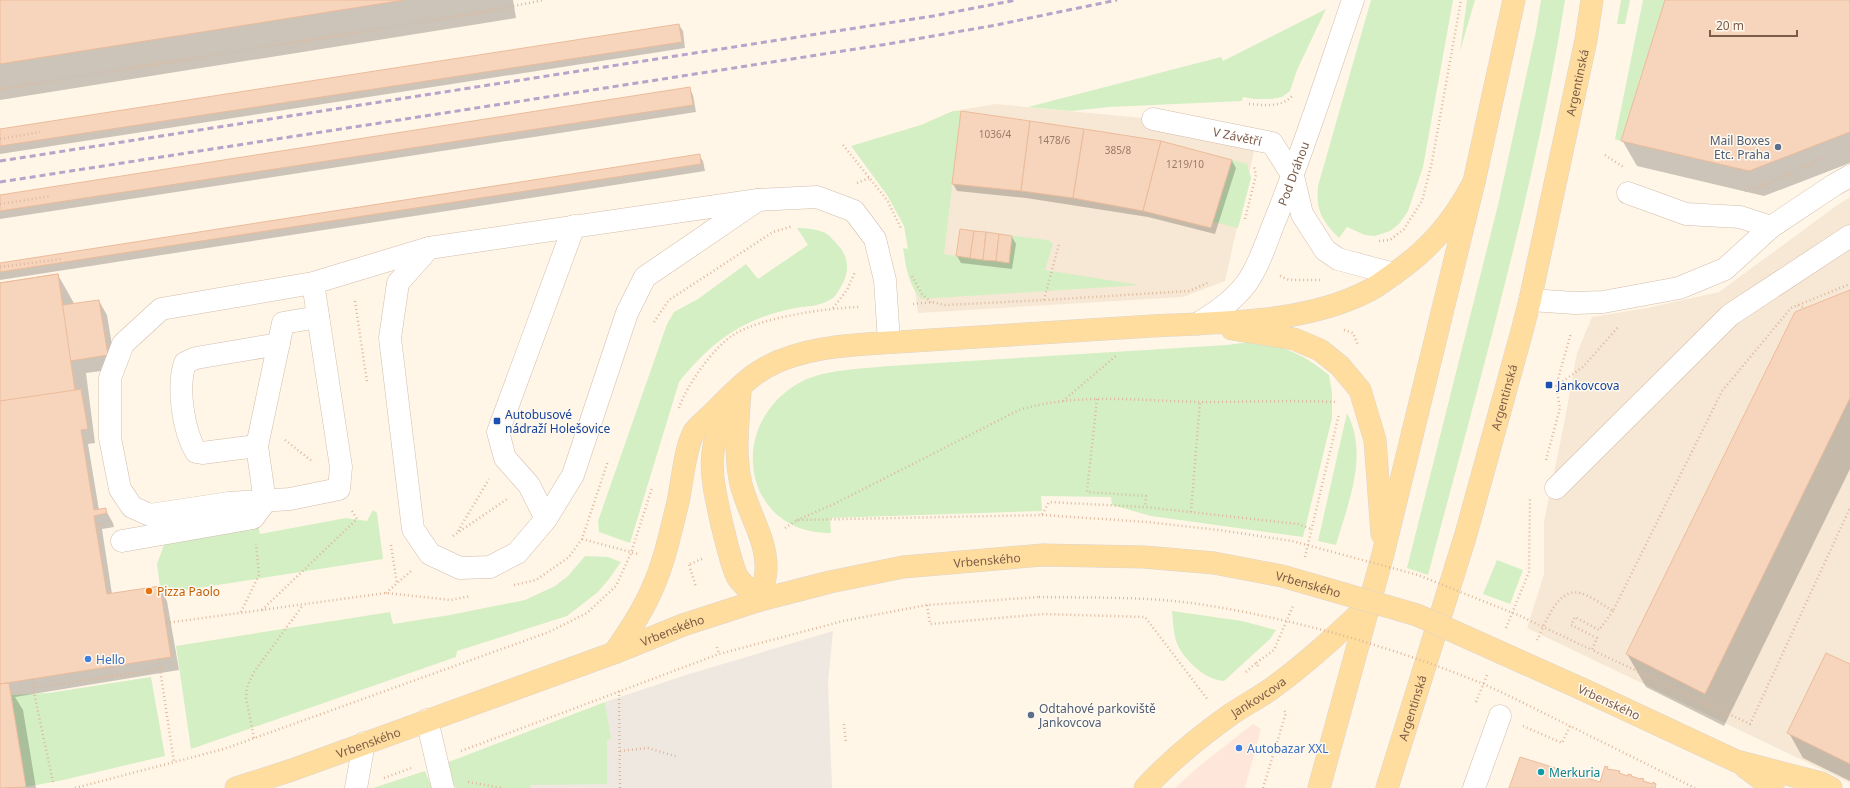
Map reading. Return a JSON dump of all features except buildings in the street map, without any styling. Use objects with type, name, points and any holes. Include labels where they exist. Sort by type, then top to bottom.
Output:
[{"type":"main road","points":[[1319,788],[1383,554],[1474,182],[1514,0]]},
{"type":"main road","name":"Argentinská","points":[[1387,788],[1466,534],[1530,300],[1586,40],[1592,0]]},
{"type":"main road","points":[[614,653],[633,625],[654,584],[669,539],[689,448],[695,431],[740,386],[772,364],[794,355],[814,350],[889,342],[1197,324],[1296,316],[1332,307],[1370,291],[1427,248],[1448,225],[1474,182]]},
{"type":"main road","points":[[1197,324],[1294,340],[1320,350],[1340,366],[1360,390],[1375,440],[1383,554]]},
{"type":"main road","points":[[740,386],[736,442],[737,460],[742,485],[761,537],[766,569],[760,600]]},
{"type":"main road","points":[[740,386],[719,423],[714,440],[712,476],[715,496],[725,537],[738,577],[760,600]]},
{"type":"main road","name":"Vrbenského","points":[[236,788],[292,770],[614,653],[683,625],[760,600],[830,582],[903,568],[1044,555],[1144,557],[1206,562],[1282,576],[1417,616],[1582,689],[1736,761],[1824,786]]},
{"type":"main road","name":"Jankovcova","points":[[1145,788],[1164,768],[1200,736],[1271,689],[1344,629],[1370,604]]},
{"type":"main road","name":"Vrbenského","points":[[1736,761],[1773,788]]},
{"type":"street","name":"Pod Dráhou","points":[[1197,324],[1219,311],[1233,299],[1247,284],[1256,268],[1293,176],[1353,0]]},
{"type":"street","name":"V Závětří","points":[[1153,119],[1272,143],[1293,176],[1302,214],[1325,250],[1338,259],[1394,274]]},
{"type":"street","points":[[1530,300],[1576,303],[1603,302],[1679,288],[1725,269],[1771,228],[1834,185],[1850,176]]},
{"type":"street","points":[[1628,193],[1686,214],[1740,216],[1771,228]]},
{"type":"street","points":[[313,283],[341,467],[339,489],[290,499],[265,502],[229,503],[150,515],[132,507],[120,489],[110,438],[110,378],[123,344],[161,309],[313,283],[429,248],[758,200],[817,197],[854,211],[875,239],[885,280],[889,342]]},
{"type":"street","points":[[429,248],[398,283],[390,338],[413,529],[430,554],[460,568],[490,567],[518,553],[546,520],[573,475],[627,313],[645,277],[758,200]]},
{"type":"street","points":[[546,520],[528,485],[505,458],[498,432],[574,226]]},
{"type":"street","points":[[1556,488],[1730,315],[1850,236]]},
{"type":"street","points":[[122,541],[254,518],[265,502],[259,437],[283,323],[318,317]]},
{"type":"street","points":[[259,437],[202,453],[196,452],[191,443],[183,403],[181,388],[183,369],[185,363],[196,358],[279,344]]},
{"type":"street","points":[[1474,788],[1500,716]]},
{"type":"street","points":[[427,720],[440,774]]},
{"type":"street","points":[[356,787],[364,743]]},
{"type":"path","points":[[0,89],[473,14],[544,0]]},
{"type":"path","points":[[1377,241],[1390,240],[1404,229],[1422,201],[1432,162],[1461,0]]},
{"type":"path","points":[[0,139],[40,132]]},
{"type":"path","points":[[844,146],[887,200],[901,227],[902,234]]},
{"type":"path","points":[[1843,150],[1850,147]]},
{"type":"path","points":[[1605,155],[1627,169]]},
{"type":"path","points":[[1741,192],[1761,186],[1830,156]]},
{"type":"path","points":[[1244,224],[1256,175],[1254,163]]},
{"type":"path","points":[[0,204],[51,196]]},
{"type":"path","points":[[1044,300],[1059,244]]},
{"type":"path","points":[[0,267],[62,258]]},
{"type":"path","points":[[912,275],[922,294],[932,302]]},
{"type":"path","points":[[1278,275],[1289,280],[1324,279]]},
{"type":"path","points":[[833,308],[932,302],[944,305],[1190,291],[1216,280]]},
{"type":"path","points":[[1850,284],[1791,308],[1722,391],[1613,611],[1599,630],[1574,617],[1571,625],[1597,638],[1592,650],[1750,724],[1850,508]]},
{"type":"path","points":[[1556,386],[1583,367],[1627,317],[1630,297]]},
{"type":"path","points":[[1798,305],[1805,308]]},
{"type":"path","points":[[1062,401],[1151,326]]},
{"type":"path","points":[[1546,462],[1560,408],[1556,386],[1570,333]]},
{"type":"path","points":[[1097,399],[1088,492],[1146,496],[1146,507]]},
{"type":"path","points":[[783,530],[797,520],[832,505],[1019,410],[1042,403],[1097,399],[1200,402],[1337,402]]},
{"type":"path","points":[[1192,512],[1200,402]]},
{"type":"path","points":[[797,520],[1042,515],[1049,502],[1146,507],[1298,524],[1312,529],[1340,410]]},
{"type":"path","points":[[259,437],[286,441],[307,456],[339,489],[357,519],[262,610]]},
{"type":"path","points":[[1505,632],[1529,572],[1530,490]]},
{"type":"path","points":[[240,613],[259,575],[256,539]]},
{"type":"path","points":[[582,539],[631,553]]},
{"type":"path","points":[[683,563],[689,565],[707,556]]},
{"type":"path","points":[[689,565],[696,587]]},
{"type":"path","points":[[1534,647],[1556,603],[1565,595],[1579,592],[1613,611]]},
{"type":"path","points":[[356,787],[440,774],[619,691],[719,654],[843,621],[927,605],[1039,597],[1138,598],[1210,606],[1278,619],[1387,648],[1481,683],[1695,788]]},
{"type":"path","points":[[254,738],[246,698],[247,687],[254,672],[304,605]]},
{"type":"path","points":[[927,605],[930,624],[1044,614],[1145,617],[1210,703]]},
{"type":"path","points":[[717,647],[719,654]]},
{"type":"path","points":[[75,788],[174,762],[158,659]]},
{"type":"path","points":[[1245,673],[1256,663]]},
{"type":"path","points":[[33,688],[160,669]]},
{"type":"path","points":[[1490,669],[1475,706],[1562,743],[1570,726]]},
{"type":"path","points":[[32,679],[53,782]]},
{"type":"path","points":[[619,691],[620,788]]},
{"type":"path","points":[[1263,788],[1286,713],[1283,708]]},
{"type":"path","points":[[844,724],[846,743]]},
{"type":"path","points":[[620,751],[648,748],[678,757]]},
{"type":"path","points":[[440,774],[502,788]]},
{"type":"shaded area","points":[[996,104],[1153,119],[1255,147],[1225,281],[1183,297],[918,313],[893,134],[921,125],[953,111]]},
{"type":"shaded area","points":[[1850,197],[1850,783],[1527,628],[1544,574],[1544,521],[1577,353],[1592,317],[1647,308],[1719,292]]},
{"type":"shaded area","points":[[833,631],[828,683],[832,788],[530,788],[530,785],[607,739],[610,739],[605,702],[686,675]]},
{"type":"shaded area","name":"Autobazar XXL","points":[[1253,724],[1261,729],[1245,788],[1175,788],[1197,768]]},
{"type":"green space","points":[[1371,0],[1453,0],[1423,167],[1408,211],[1399,224],[1390,231],[1375,236],[1365,235],[1347,227],[1339,238],[1328,226],[1321,215],[1318,203],[1318,186]]},
{"type":"green space","points":[[1467,0],[1475,0],[1460,51]]},
{"type":"green space","points":[[1541,0],[1565,0],[1538,145],[1504,289],[1428,575],[1407,568],[1498,205],[1536,31]]},
{"type":"green space","points":[[1621,0],[1630,0],[1625,24],[1617,24]]},
{"type":"green space","points":[[1643,0],[1665,0],[1621,141],[1615,139]]},
{"type":"green space","points":[[1326,9],[1297,70],[1290,91],[1282,97],[1272,99],[1254,99],[1243,97],[1242,101],[1109,107],[1071,111],[1028,107],[1221,57],[1223,61]]},
{"type":"green space","points":[[953,111],[961,111],[944,254],[956,256],[960,229],[1048,240],[1053,244],[1045,270],[1140,285],[921,299],[910,281],[907,269],[903,248],[908,249],[904,226],[887,195],[851,146],[921,125]]},
{"type":"green space","points":[[1232,160],[1247,164],[1251,178],[1238,228],[1213,222]]},
{"type":"green space","points":[[797,228],[812,229],[824,232],[843,251],[847,270],[844,281],[837,294],[829,301],[824,303],[773,313],[742,326],[715,344],[691,368],[679,382],[630,543],[599,532],[598,521],[667,324],[674,312],[698,299],[746,264],[758,279],[808,245]]},
{"type":"green space","points":[[1250,342],[1283,348],[1310,361],[1329,375],[1332,393],[1332,418],[1303,537],[1151,516],[1112,505],[1111,497],[1041,496],[1042,511],[830,518],[831,533],[801,529],[778,516],[763,497],[754,474],[753,449],[760,424],[776,402],[799,383],[809,378],[831,372],[889,366],[1227,345]]},
{"type":"green space","points":[[1347,413],[1353,429],[1356,445],[1356,462],[1351,496],[1336,545],[1318,541]]},
{"type":"green space","points":[[373,510],[377,513],[383,559],[161,594],[157,564],[165,542],[258,525],[260,534],[346,518],[367,521]]},
{"type":"green space","points":[[585,556],[608,557],[621,562],[598,592],[567,616],[457,651],[456,657],[191,749],[176,646],[390,612],[393,624],[450,615],[525,600],[555,586],[568,576]]},
{"type":"green space","points":[[1497,560],[1523,570],[1510,604],[1483,594]]},
{"type":"green space","points":[[1172,611],[1242,621],[1276,630],[1270,639],[1224,681],[1216,680],[1201,672],[1182,652],[1175,637]]},
{"type":"green space","points":[[151,677],[165,756],[63,780],[26,787],[11,695],[49,693]]},
{"type":"green space","points":[[605,702],[611,739],[607,739],[607,784],[531,785],[530,788],[456,788],[454,785],[446,763]]},
{"type":"green space","points":[[425,771],[432,788],[373,788]]},
{"type":"railway","points":[[0,161],[933,16],[1016,0]]},
{"type":"railway","points":[[0,182],[888,44],[996,25],[1117,0]]},
{"type":"place","name":"Mail Boxes Etc. Praha","points":[[1778,147]]},
{"type":"place","name":"Jankovcova","points":[[1549,385]]},
{"type":"place","name":"Autobusové nádraží Holešovice","points":[[497,421]]},
{"type":"place","name":"Pizza Paolo","points":[[149,591]]},
{"type":"place","name":"Hello","points":[[88,659]]},
{"type":"place","name":"Odtahové parkoviště Jankovcova","points":[[1031,715]]},
{"type":"place","name":"Autobazar XXL","points":[[1239,748]]},
{"type":"place","name":"Merkuria","points":[[1541,772]]}]
